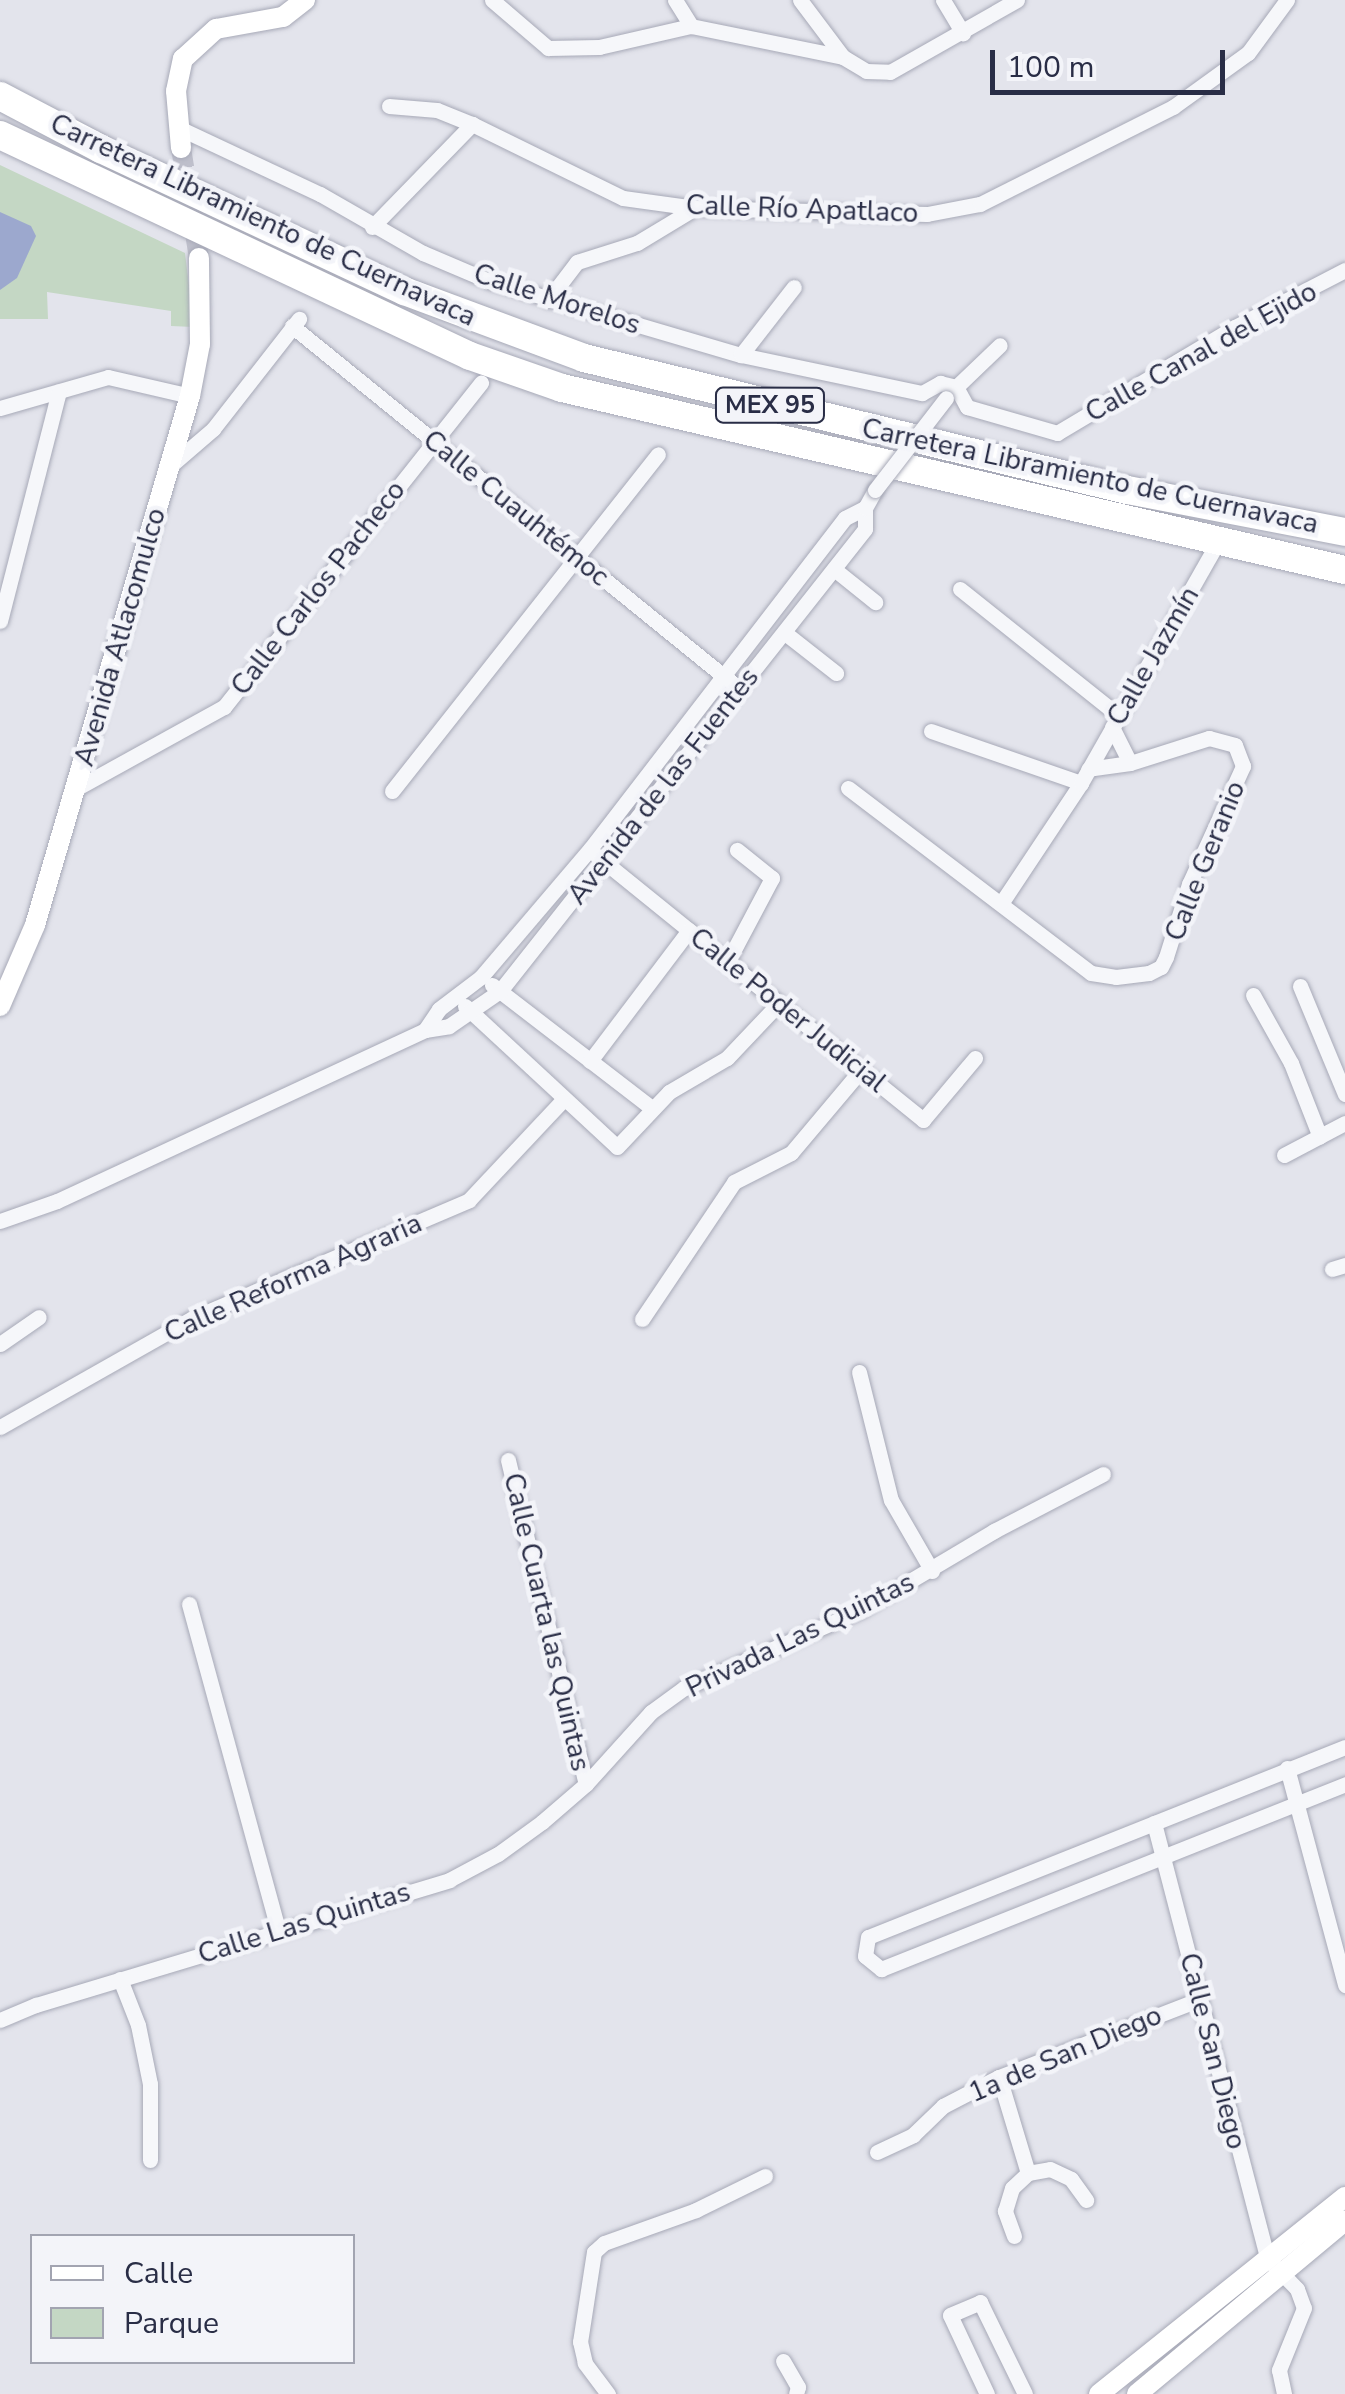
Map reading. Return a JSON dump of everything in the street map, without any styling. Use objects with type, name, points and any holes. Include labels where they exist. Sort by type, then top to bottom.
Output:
[{"type":"highway","name":"Carretera Libramiento de Cuernavaca","points":[[0,96],[101,149],[404,292],[584,358],[1127,490],[1345,532]]},
{"type":"highway","name":"Carretera Libramiento de Cuernavaca","points":[[0,134],[470,356],[562,388],[1216,544],[1345,570]]},
{"type":"main road","points":[[180,138],[176,91],[183,59],[197,42],[216,29],[283,17],[304,0]]},
{"type":"main road","name":"Avenida Atlacomulco","points":[[3,990],[35,924],[190,396],[200,344],[200,258]]},
{"type":"main road","points":[[1137,2394],[1345,2198]]},
{"type":"main road","points":[[1099,2394],[1274,2265],[1345,2222]]},
{"type":"street","points":[[492,0],[548,48],[599,47],[690,26],[843,58],[866,71],[890,72],[1017,0]]},
{"type":"street","points":[[675,0],[690,26]]},
{"type":"street","points":[[800,0],[843,58]]},
{"type":"street","points":[[944,0],[963,34]]},
{"type":"street","name":"Calle Río Apatlaco","points":[[389,106],[437,110],[623,198],[695,208],[774,206],[927,214],[980,204],[1173,107],[1248,53],[1287,0]]},
{"type":"street","points":[[372,227],[472,124]]},
{"type":"street","name":"Calle Morelos","points":[[180,138],[320,194],[372,227],[488,281],[742,355],[922,393],[940,383],[951,392]]},
{"type":"street","points":[[548,300],[570,267],[637,242],[695,208]]},
{"type":"street","name":"Calle Canal del Ejido","points":[[951,392],[967,406],[1057,433],[1235,327],[1345,270]]},
{"type":"street","points":[[742,355],[794,288]]},
{"type":"street","name":"Calle Cuauhtémoc","points":[[170,467],[213,429],[296,323],[434,441],[740,690]]},
{"type":"street","name":"Avenida de las Fuentes","points":[[425,1030],[438,1009],[481,977],[590,849],[845,518],[865,508],[951,392],[1000,345]]},
{"type":"street","points":[[0,408],[108,377],[190,396]]},
{"type":"street","name":"Calle Carlos Pacheco","points":[[76,788],[224,707],[481,384]]},
{"type":"street","points":[[0,620],[59,390]]},
{"type":"street","points":[[392,791],[658,454]]},
{"type":"street","name":"Avenida de las Fuentes","points":[[0,1221],[57,1201],[425,1030],[449,1026],[500,991],[866,529],[865,508]]},
{"type":"street","name":"Calle Jazmín","points":[[1002,902],[1084,776],[1216,544]]},
{"type":"street","points":[[834,569],[875,602]]},
{"type":"street","points":[[960,589],[1116,721],[1130,763]]},
{"type":"street","points":[[784,633],[836,673]]},
{"type":"street","points":[[931,731],[1084,776]]},
{"type":"street","name":"Calle Geranio","points":[[1002,902],[1091,973],[1116,977],[1161,968],[1189,884],[1243,766],[1236,745],[1210,738],[1084,776]]},
{"type":"street","points":[[848,788],[1002,902]]},
{"type":"street","name":"Calle Poder Judicial","points":[[590,849],[923,1120],[975,1058]]},
{"type":"street","points":[[728,962],[772,878],[738,850]]},
{"type":"street","points":[[590,1061],[689,930]]},
{"type":"street","points":[[481,977],[652,1108]]},
{"type":"street","points":[[1300,986],[1345,1094]]},
{"type":"street","points":[[1253,995],[1291,1064],[1320,1137]]},
{"type":"street","points":[[460,996],[470,1014],[616,1147],[652,1108],[694,1074],[727,1058],[779,1003]]},
{"type":"street","points":[[642,1319],[734,1182],[791,1153],[862,1070]]},
{"type":"street","name":"Calle Reforma Agraria","points":[[0,1426],[194,1318],[469,1200],[562,1100]]},
{"type":"street","points":[[1284,1155],[1345,1124]]},
{"type":"street","points":[[0,1344],[39,1317]]},
{"type":"street","name":"Privada Las Quintas","points":[[859,1372],[891,1500],[932,1571]]},
{"type":"street","name":"Calle Cuarta las Quintas","points":[[508,1460],[586,1784]]},
{"type":"street","name":"Privada Las Quintas","points":[[586,1784],[651,1712],[684,1688],[861,1610],[994,1531],[1103,1474]]},
{"type":"street","points":[[189,1604],[278,1930]]},
{"type":"street","points":[[1345,1747],[868,1937],[865,1956],[882,1969],[1345,1784]]},
{"type":"street","points":[[1288,1768],[1345,1985]]},
{"type":"street","name":"Calle Las Quintas","points":[[0,2020],[120,1979],[449,1880],[498,1854],[586,1784]]},
{"type":"street","name":"Calle San Diego","points":[[1154,1823],[1274,2265],[1297,2289],[1304,2308],[1279,2370],[1284,2394]]},
{"type":"street","points":[[1012,1881],[1024,1914]]},
{"type":"street","points":[[120,1979],[138,2025],[150,2084],[150,2160]]},
{"type":"street","name":"1a de San Diego","points":[[877,2152],[914,2135],[944,2106],[999,2076],[1200,1999]]},
{"type":"street","points":[[999,2076],[1028,2172]]},
{"type":"street","points":[[1014,2236],[1005,2211],[1012,2188],[1028,2172],[1050,2170],[1071,2179],[1086,2200]]},
{"type":"street","points":[[608,2394],[585,2363],[580,2342],[594,2252],[604,2243],[696,2210],[765,2176]]},
{"type":"street","points":[[987,2394],[950,2315],[980,2302],[1025,2394]]},
{"type":"street","points":[[783,2360],[798,2387],[796,2394]]},
{"type":"green space","points":[[0,165],[185,253],[194,327],[171,326],[171,311],[47,292],[48,319],[0,319]]},
{"type":"water","points":[[0,212],[31,226],[36,236],[17,278],[0,290]]},
{"type":"tunnel","points":[[181,148],[199,258]]}]
